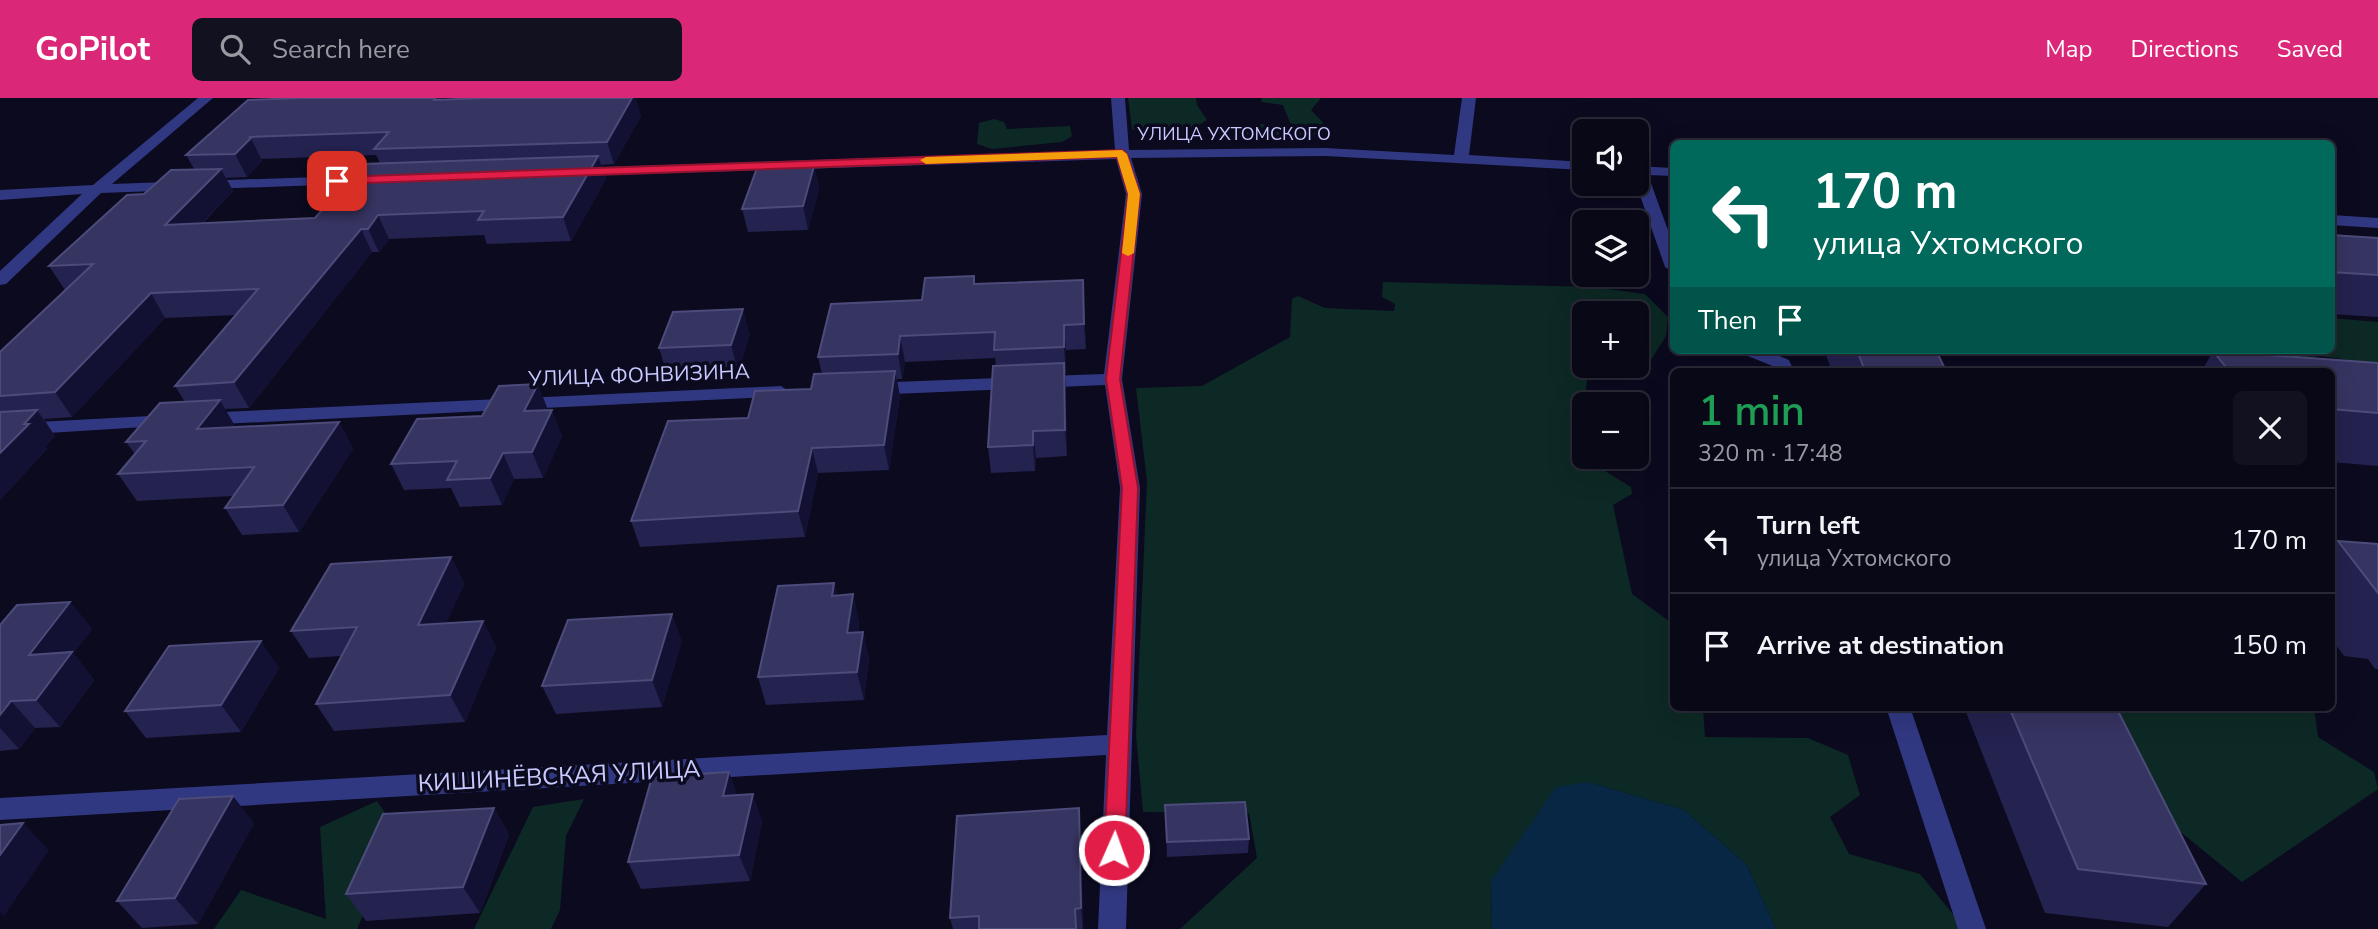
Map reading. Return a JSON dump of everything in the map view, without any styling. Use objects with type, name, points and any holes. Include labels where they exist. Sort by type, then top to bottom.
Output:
[{"type":"street","points":[[0,280],[97,189],[206,98]]},
{"type":"street","points":[[1112,929],[1130,488],[1113,379],[1134,194],[1122,154],[1118,98]]},
{"type":"street","points":[[1461,158],[1469,98]]},
{"type":"street","name":"УЛИЦА УХТОМСКОГО","points":[[556,173],[1122,154],[1325,152],[1572,165]]},
{"type":"street","points":[[1649,171],[1670,172]]},
{"type":"street","points":[[0,195],[391,179]]},
{"type":"street","points":[[1647,196],[1670,259]]},
{"type":"street","points":[[2335,220],[2378,223]]},
{"type":"street","points":[[1759,354],[1783,364],[1784,368]]},
{"type":"street","points":[[847,390],[1113,379]]},
{"type":"street","name":"УЛИЦА ФОНВИЗИНА","points":[[0,430],[456,405],[805,391]]},
{"type":"street","points":[[1899,711],[1972,929]]},
{"type":"street","name":"КИШИНЁВСКАЯ УЛИЦА","points":[[0,808],[1118,744]]},
{"type":"green space","points":[[1128,98],[1196,98],[1197,105],[1207,120],[1189,131],[1202,137],[1176,141],[1132,129]]},
{"type":"green space","points":[[1262,98],[1321,98],[1311,110],[1328,128],[1298,140],[1261,140],[1251,136],[1243,131],[1255,124],[1291,125],[1283,105],[1261,102]]},
{"type":"green space","points":[[994,119],[1004,122],[1007,129],[1070,126],[1072,136],[1062,142],[992,149],[977,144],[979,123]]},
{"type":"green space","points":[[1383,282],[1593,287],[1645,294],[1668,317],[1666,336],[1649,363],[1649,301],[1572,301],[1572,378],[1587,378],[1586,392],[1572,392],[1572,469],[1607,469],[1605,471],[1631,487],[1632,494],[1613,505],[1632,594],[1670,622],[1670,711],[1703,711],[1705,737],[1808,738],[1848,755],[1860,795],[1830,817],[1849,854],[1920,874],[1965,929],[1776,929],[1747,865],[1684,810],[1588,782],[1491,881],[1492,929],[1180,929],[1257,858],[1249,813],[1143,812],[1136,735],[1147,481],[1136,388],[1202,386],[1290,337],[1292,299],[1298,296],[1325,308],[1394,311],[1395,304],[1382,297]]},
{"type":"green space","points":[[2335,318],[2378,322],[2378,364],[2320,356],[2294,360],[2279,354],[2335,354]]},
{"type":"green space","points":[[2089,711],[2315,711],[2318,737],[2374,772],[2378,789],[2242,882],[2119,782]]},
{"type":"green space","points":[[584,799],[566,836],[560,910],[551,929],[474,929],[533,807]]},
{"type":"green space","points":[[377,801],[399,833],[357,929],[214,929],[241,890],[326,919],[320,827]]},
{"type":"water","points":[[1588,782],[1684,810],[1747,865],[1776,929],[1492,929],[1491,881],[1556,787]]},
{"type":"building","points":[[632,98],[607,142],[374,149],[389,132],[249,137],[251,138],[235,154],[186,155],[248,100]]},
{"type":"building","points":[[598,156],[563,217],[478,220],[484,211],[378,215],[368,229],[361,229],[234,382],[175,386],[258,289],[151,293],[55,392],[0,396],[0,352],[93,264],[49,266],[127,195],[144,194],[171,170],[221,169],[165,225],[315,218],[362,164]]},
{"type":"building","points":[[814,166],[803,206],[742,209],[757,168]]},
{"type":"building","points":[[2335,235],[2378,238],[2378,275],[2335,272]]},
{"type":"building","points":[[974,276],[974,284],[1083,280],[1084,324],[1064,325],[1064,347],[994,350],[995,332],[900,336],[898,354],[818,357],[831,304],[922,300],[925,278]]},
{"type":"building","points":[[743,309],[731,345],[659,348],[673,312]]},
{"type":"building","points":[[1859,354],[1938,354],[1945,368],[1864,368]]},
{"type":"building","points":[[2215,354],[2254,354],[2378,363],[2378,413],[2335,409],[2335,368],[2227,368]]},
{"type":"building","points":[[1064,363],[1065,430],[1033,431],[1033,445],[988,447],[993,366]]},
{"type":"building","points":[[895,371],[884,445],[812,448],[798,511],[631,521],[668,421],[748,418],[755,391],[811,389],[814,374]]},
{"type":"building","points":[[538,384],[524,411],[552,410],[532,452],[503,453],[490,478],[447,480],[457,461],[391,464],[417,419],[482,416],[499,386]]},
{"type":"building","points":[[220,400],[197,429],[339,422],[283,505],[225,508],[254,467],[118,474],[146,441],[126,442],[160,403]]},
{"type":"building","points":[[37,410],[24,424],[29,424],[0,453],[0,412]]},
{"type":"building","points":[[2338,541],[2378,544],[2378,593]]},
{"type":"building","points":[[451,557],[418,625],[483,621],[450,695],[316,704],[357,627],[291,631],[331,564]]},
{"type":"building","points":[[834,583],[832,596],[853,594],[847,633],[863,632],[857,672],[758,677],[778,586]]},
{"type":"building","points":[[70,602],[29,655],[72,652],[36,700],[11,701],[0,715],[0,625],[17,605]]},
{"type":"building","points":[[672,614],[652,680],[542,686],[568,620]]},
{"type":"building","points":[[261,641],[221,705],[125,711],[169,646]]},
{"type":"building","points":[[2011,711],[2118,711],[2206,884],[2078,869]]},
{"type":"building","points":[[729,772],[723,796],[753,794],[739,855],[628,862],[652,777]]},
{"type":"building","points":[[233,796],[175,898],[117,901],[179,799]]},
{"type":"building","points":[[1245,802],[1249,839],[1167,842],[1165,805]]},
{"type":"building","points":[[494,808],[463,887],[346,894],[383,814]]},
{"type":"building","points":[[1079,808],[1081,908],[1075,909],[1076,929],[979,929],[979,916],[950,918],[957,816]]},
{"type":"building","points":[[23,823],[0,855],[0,825]]},
{"type":"slow traffic","points":[[926,160],[1122,154],[1134,194],[1128,253]]},
{"type":"route","points":[[337,181],[1122,154],[1134,194],[1113,379],[1130,488],[1114,850]]}]
